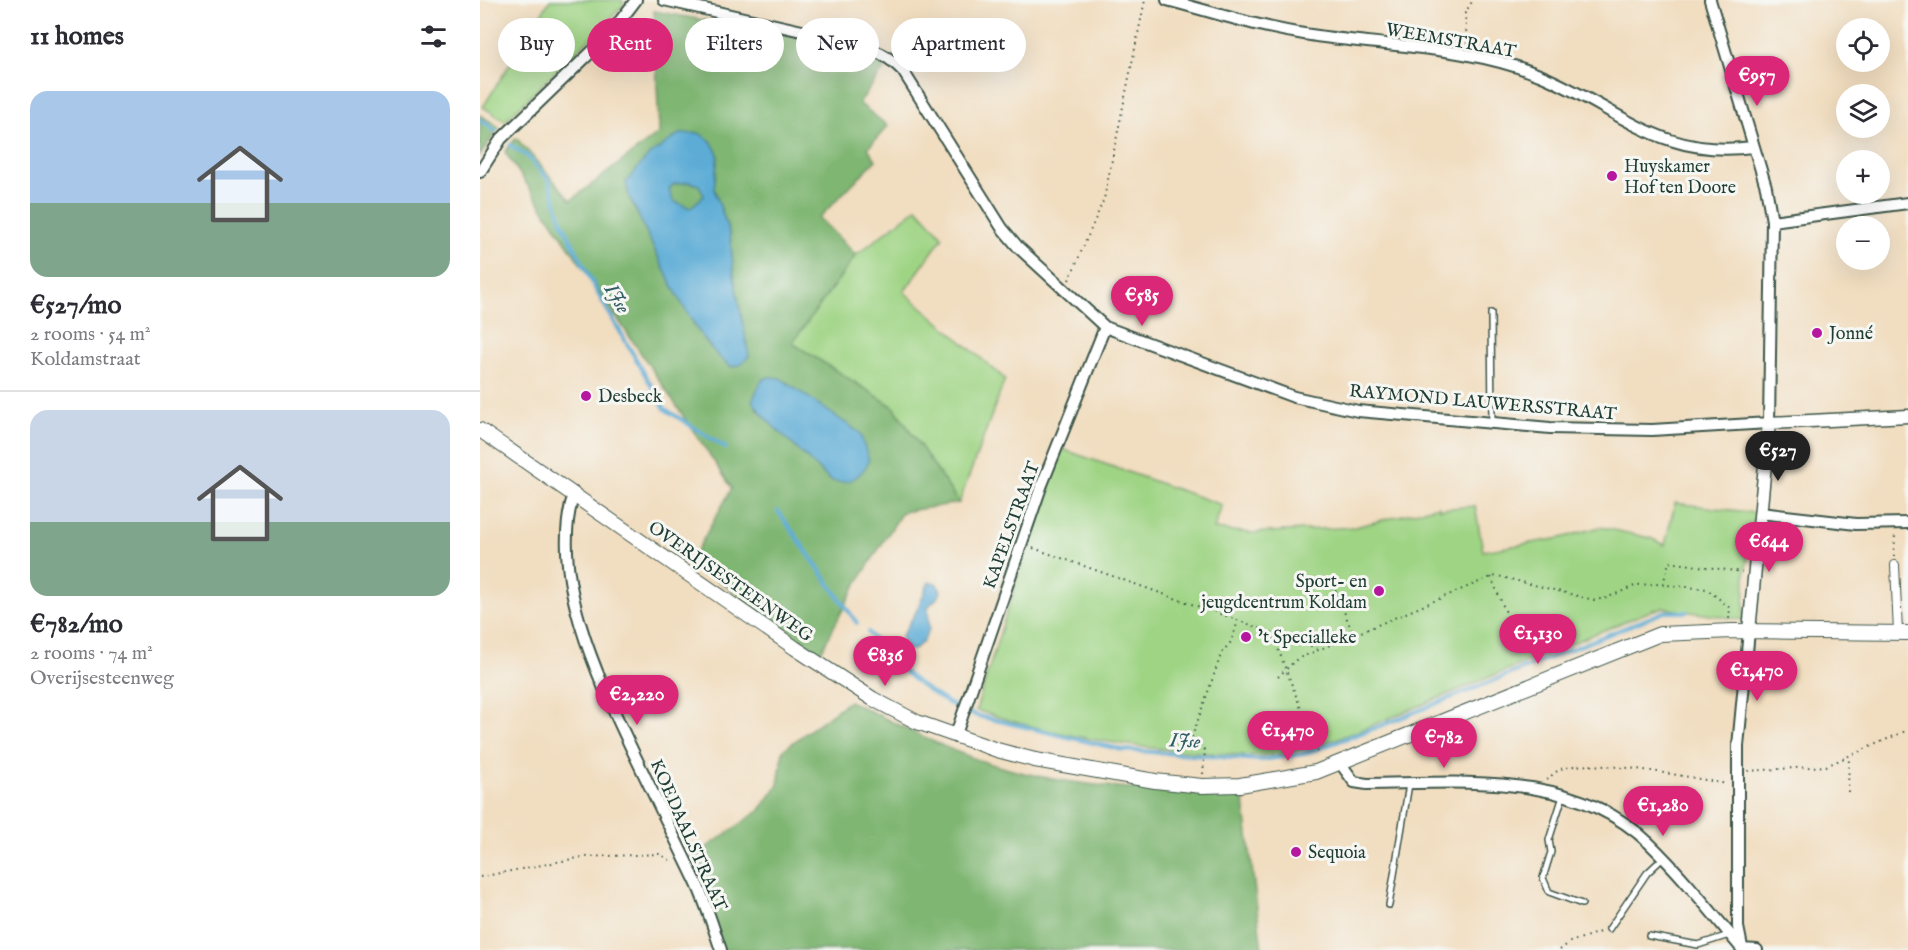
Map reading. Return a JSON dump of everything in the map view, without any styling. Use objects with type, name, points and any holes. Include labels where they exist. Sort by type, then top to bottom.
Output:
[{"type":"main road","name":"OVERIJSESTEENWEG","points":[[480,430],[795,648],[873,699],[917,722],[956,737],[1035,760],[1202,786],[1265,782],[1341,764],[1502,696],[1660,634],[1749,631],[1903,633]]},
{"type":"street","points":[[480,172],[501,139],[610,34],[636,0]]},
{"type":"street","name":"RAYMOND LAUWERSSTRAAT","points":[[664,0],[855,43],[878,51],[893,61],[903,71],[1002,228],[1018,247],[1105,327],[1294,397],[1358,411],[1492,423],[1608,430],[1769,423]]},
{"type":"street","name":"WEEMSTRAAT","points":[[1167,0],[1303,34],[1505,63],[1571,89],[1636,127],[1660,138],[1709,149],[1753,147]]},
{"type":"street","points":[[1710,0],[1766,187],[1772,221],[1769,423],[1738,746],[1738,927],[1742,949]]},
{"type":"street","points":[[1772,221],[1908,203]]},
{"type":"street","name":"KAPELSTRAAT","points":[[956,737],[1021,544],[1105,327]]},
{"type":"street","points":[[1769,423],[1908,416]]},
{"type":"street","name":"KOEDAALSTRAAT","points":[[574,493],[567,517],[569,569],[579,621],[596,674],[697,885],[721,950]]},
{"type":"street","points":[[1760,513],[1856,524],[1889,521],[1908,523]]},
{"type":"street","points":[[1895,565],[1903,633]]},
{"type":"street","points":[[1341,764],[1354,782],[1367,784],[1499,783],[1539,788],[1600,809],[1624,823],[1648,842],[1742,949],[1757,950]]},
{"type":"lane","points":[[1491,313],[1492,423]]},
{"type":"lane","points":[[1389,905],[1409,784]]},
{"type":"lane","points":[[1563,796],[1549,840],[1551,852],[1543,878],[1549,892],[1582,904]]},
{"type":"lane","points":[[1609,929],[1647,873],[1663,858]]},
{"type":"lane","points":[[1649,936],[1698,945],[1730,934]]},
{"type":"path","points":[[1064,291],[1104,200],[1126,80],[1145,0]]},
{"type":"path","points":[[1468,56],[1465,13],[1473,0]]},
{"type":"path","points":[[1889,521],[1895,565]]},
{"type":"path","points":[[1021,544],[1319,649]]},
{"type":"path","points":[[1663,584],[1669,562],[1754,573]]},
{"type":"path","points":[[1278,677],[1297,659],[1491,577],[1498,576],[1594,600],[1637,585],[1663,584],[1711,590],[1730,608],[1740,610]]},
{"type":"path","points":[[1491,577],[1522,651]]},
{"type":"path","points":[[1331,579],[1353,634]]},
{"type":"path","points":[[1729,622],[1730,608]]},
{"type":"path","points":[[1204,764],[1205,750],[1192,737],[1222,652],[1231,642],[1238,621]]},
{"type":"path","points":[[1272,633],[1319,753]]},
{"type":"path","points":[[1739,772],[1816,768],[1850,756],[1908,730]]},
{"type":"path","points":[[1848,792],[1850,756]]},
{"type":"path","points":[[1539,788],[1560,769],[1573,765],[1628,768],[1739,785]]},
{"type":"path","points":[[480,877],[583,857],[659,854],[675,863]]},
{"type":"path","points":[[1560,950],[1570,942],[1609,929]]},
{"type":"green space","points":[[550,0],[623,0],[623,6],[611,18],[587,18],[587,41],[575,53],[575,18],[539,18]]},
{"type":"green space","points":[[654,11],[693,18],[685,18],[685,72],[784,72],[784,35],[796,37],[796,72],[879,72],[879,62],[886,66],[859,103],[888,126],[868,148],[876,160],[819,218],[856,255],[792,343],[894,407],[959,503],[902,512],[854,588],[820,654],[691,561],[732,488],[505,152],[516,138],[571,200],[659,133],[656,72],[673,72],[673,18],[654,18]],"holes":[[[718,154],[714,189],[730,235],[734,277],[694,324],[629,197],[626,182]],[[780,378],[815,403],[830,480],[756,408]]]},
{"type":"green space","points":[[505,72],[555,72],[505,121],[483,107]]},
{"type":"green space","points":[[480,115],[499,127],[480,156]]},
{"type":"green space","points":[[690,182],[699,185],[704,196],[690,208],[673,201],[668,188],[674,184]]},
{"type":"green space","points":[[917,208],[943,237],[904,292],[1005,379],[959,503],[894,407],[792,343],[856,255]]},
{"type":"green space","name":"Sport- en jeugdcentrum Koldam","points":[[1062,449],[1222,505],[1214,529],[1251,533],[1355,527],[1439,506],[1439,509],[1475,506],[1483,551],[1561,538],[1600,527],[1650,538],[1665,545],[1675,503],[1755,513],[1745,574],[1744,620],[1663,608],[1653,610],[1356,732],[1283,754],[1248,756],[1150,748],[1033,727],[976,710],[1029,540]]},
{"type":"green space","points":[[849,701],[960,753],[1028,774],[1064,781],[1135,789],[1243,793],[1262,950],[716,950],[683,864],[760,810],[778,785],[783,750]]},
{"type":"water","points":[[699,133],[711,141],[718,154],[714,189],[730,235],[734,277],[749,356],[742,364],[732,367],[718,355],[688,315],[629,196],[626,182],[647,157],[679,134]],"holes":[[[690,182],[699,185],[704,196],[690,208],[673,201],[669,189],[674,184]]]},
{"type":"water","points":[[769,377],[780,378],[860,433],[869,461],[862,472],[848,481],[830,480],[769,422],[752,401],[762,380]]},
{"type":"water","points":[[929,582],[936,583],[941,591],[928,607],[929,629],[923,642],[913,650],[908,650],[901,637],[916,612]]},
{"type":"waterway","name":"IJse","points":[[480,120],[496,131]]},
{"type":"waterway","name":"IJse","points":[[510,145],[527,156],[549,180],[562,222],[597,292],[665,409],[726,448]]},
{"type":"waterway","name":"IJse","points":[[778,511],[857,623]]},
{"type":"waterway","name":"IJse","points":[[868,632],[890,658],[917,682],[947,702],[978,716],[1123,750],[1261,760],[1303,754],[1378,727],[1664,612],[1687,612]]},
{"type":"place","name":"Huyskamer Hof ten Doore","points":[[1612,176]]},
{"type":"place","name":"Jonné","points":[[1817,333]]},
{"type":"place","name":"Desbeck","points":[[586,396]]},
{"type":"place","name":"Sport- en jeugdcentrum Koldam","points":[[1379,591]]},
{"type":"place","name":"'t Specialleke","points":[[1246,637]]},
{"type":"place","name":"Sequoia","points":[[1296,852]]}]
